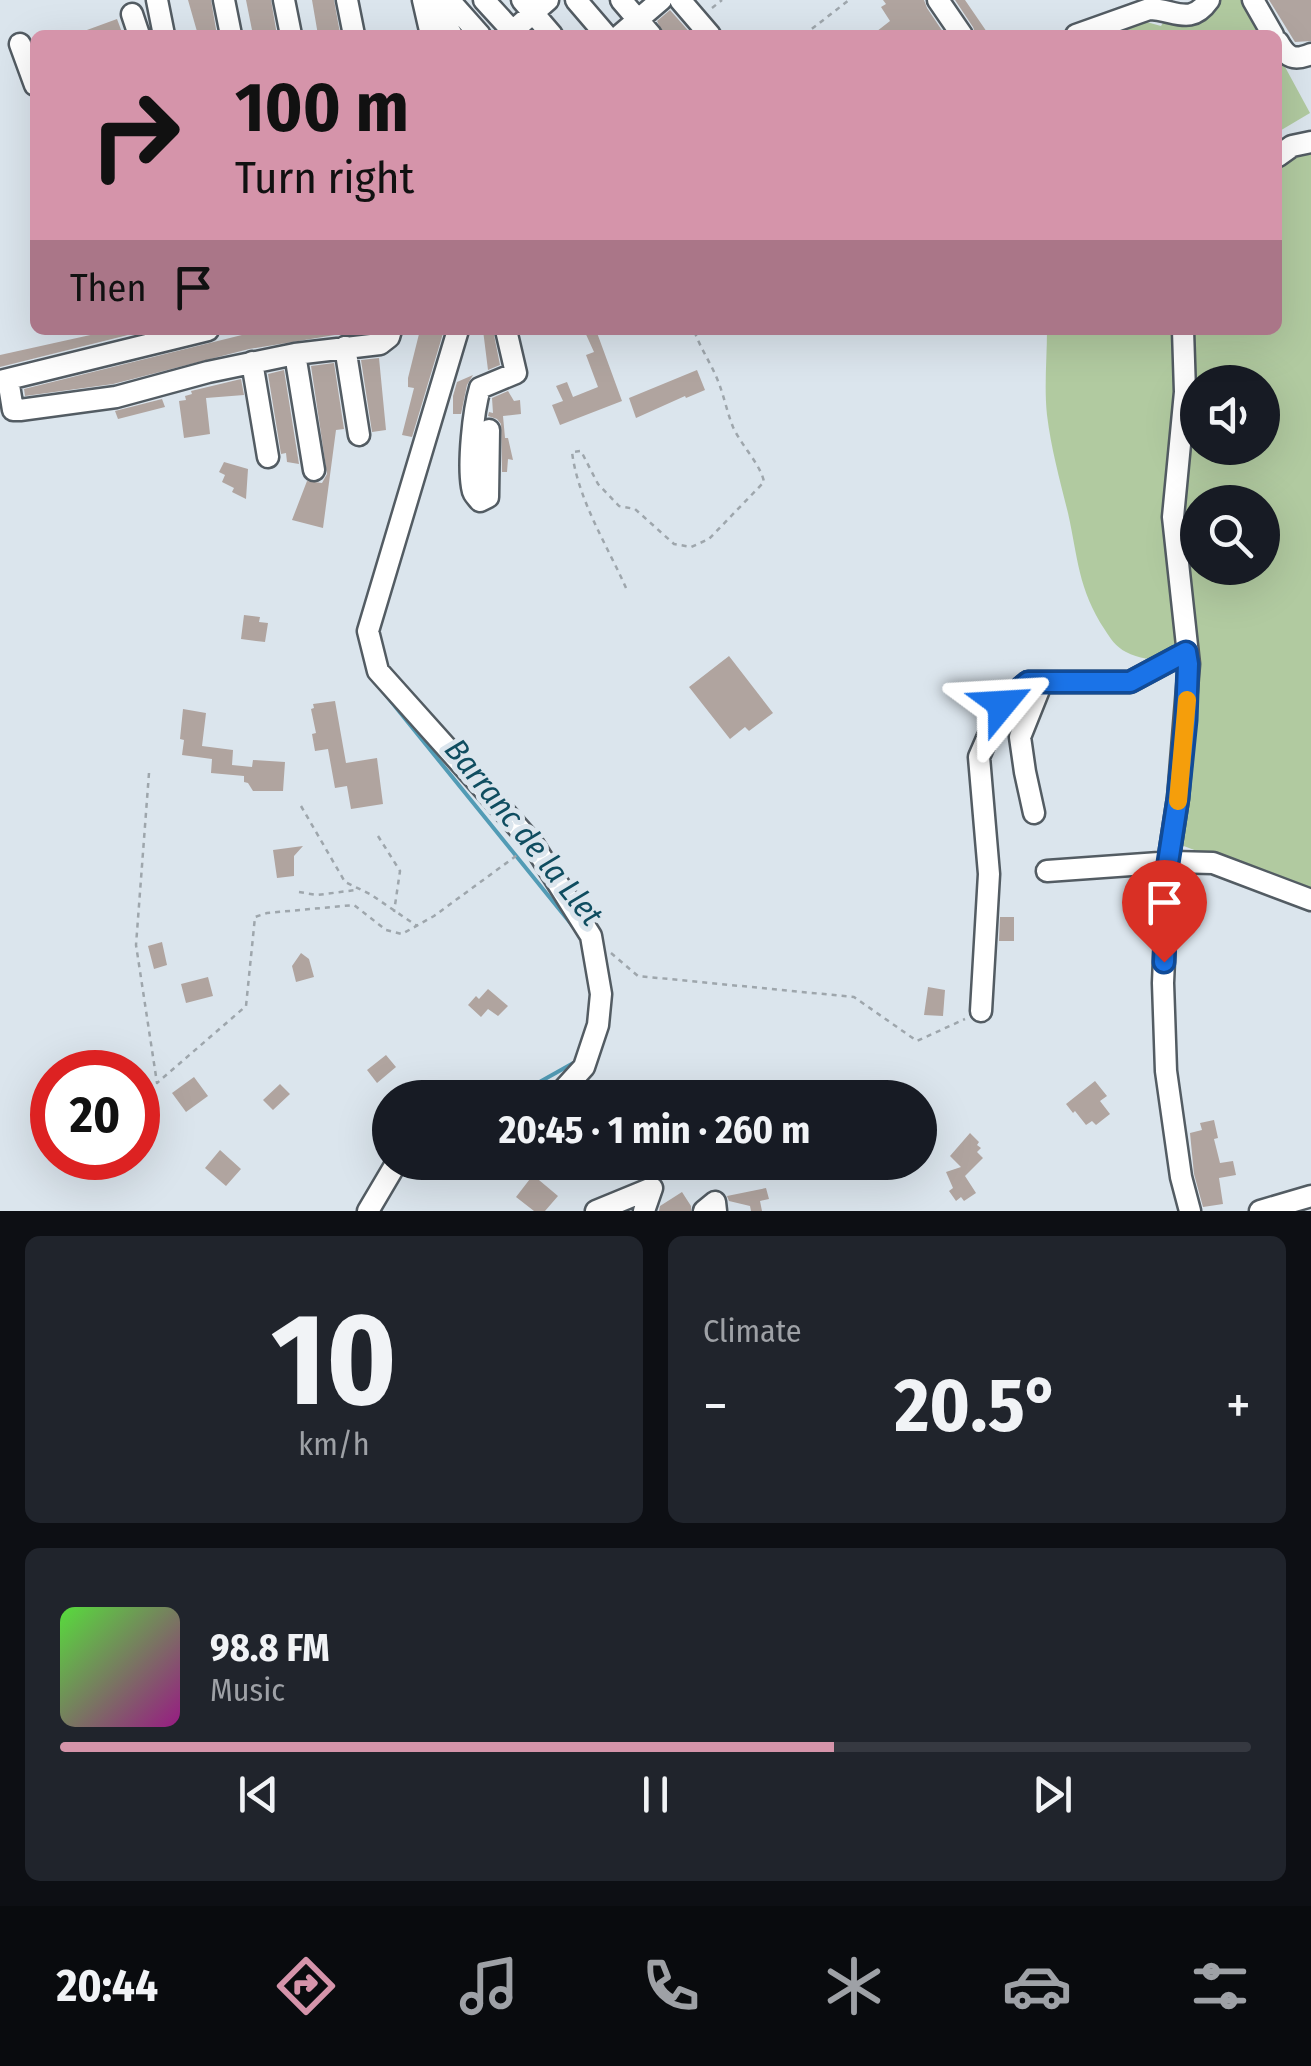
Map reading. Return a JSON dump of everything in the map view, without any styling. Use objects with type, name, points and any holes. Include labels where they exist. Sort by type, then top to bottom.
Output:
[{"type":"street","points":[[157,0],[163,30]]},
{"type":"street","points":[[224,0],[230,30]]},
{"type":"street","points":[[284,0],[290,30]]},
{"type":"street","points":[[347,0],[353,30]]},
{"type":"street","points":[[423,0],[443,30]]},
{"type":"street","points":[[438,0],[445,30]]},
{"type":"street","points":[[449,0],[476,30]]},
{"type":"street","points":[[484,0],[509,30]]},
{"type":"street","points":[[576,0],[602,30]]},
{"type":"street","points":[[621,0],[644,27],[660,0]]},
{"type":"street","points":[[680,0],[706,30]]},
{"type":"street","points":[[938,0],[959,30]]},
{"type":"street","points":[[1104,23],[1139,0]]},
{"type":"street","points":[[1088,30],[1162,6],[1176,15],[1190,15],[1209,0]]},
{"type":"street","points":[[1253,0],[1271,30]]},
{"type":"street","points":[[515,30],[534,4],[549,30]]},
{"type":"street","points":[[132,14],[137,30]]},
{"type":"street","points":[[20,44],[30,71]]},
{"type":"street","points":[[1282,49],[1292,59],[1311,54]]},
{"type":"street","points":[[1282,153],[1292,146],[1311,142]]},
{"type":"street","points":[[175,335],[4,380],[13,410],[116,398],[252,362],[380,344],[389,335]]},
{"type":"street","points":[[456,335],[368,631],[378,671],[533,844],[591,936],[601,994],[598,1025],[584,1067],[572,1080]]},
{"type":"street","points":[[489,430],[488,496],[480,501],[472,491],[476,403],[480,388],[516,373],[507,335]]},
{"type":"street","points":[[1184,335],[1186,388],[1173,517],[1188,664],[1186,720],[1168,863],[1163,983],[1166,1071],[1190,1211]]},
{"type":"street","points":[[344,347],[358,435]]},
{"type":"street","points":[[295,354],[314,470]]},
{"type":"street","points":[[252,362],[268,457]]},
{"type":"street","points":[[981,1011],[989,874],[979,757],[1002,704],[1028,682],[1130,682],[1186,652]]},
{"type":"street","points":[[1034,813],[1020,737],[1042,682]]},
{"type":"street","points":[[1047,870],[1213,862],[1311,900]]},
{"type":"street","points":[[368,1211],[386,1180]]},
{"type":"street","points":[[596,1211],[652,1188],[644,1211]]},
{"type":"street","points":[[1260,1211],[1311,1196]]},
{"type":"street","points":[[704,1211],[715,1202],[716,1211]]},
{"type":"path","points":[[810,30],[849,0]]},
{"type":"path","points":[[626,588],[582,490],[572,452],[582,451],[598,484],[619,506],[635,509],[674,544],[692,548],[709,539],[764,482],[762,472],[732,426],[716,375],[696,335]]},
{"type":"path","points":[[148,773],[136,945],[157,1083],[246,1006],[254,917],[354,905],[386,930],[402,934],[434,916],[533,844]]},
{"type":"path","points":[[300,806],[344,882],[417,926]]},
{"type":"path","points":[[378,836],[400,870],[394,912]]},
{"type":"path","points":[[298,892],[317,895],[361,890]]},
{"type":"path","points":[[591,936],[638,976],[854,996],[918,1041],[981,1011]]},
{"type":"green space","points":[[1219,0],[1248,0],[1264,30],[1114,30],[1143,21],[1161,26],[1164,21],[1196,23],[1209,15]]},
{"type":"green space","points":[[1282,61],[1310,113],[1282,130]]},
{"type":"green space","points":[[1311,139],[1311,894],[1181,845],[1201,660],[1135,656],[1119,648],[1105,630],[1089,601],[1080,573],[1049,427],[1047,335],[1282,335],[1282,148]]},
{"type":"building","points":[[188,0],[211,0],[216,30],[197,30]]},
{"type":"building","points":[[246,0],[271,0],[276,30],[252,30]]},
{"type":"building","points":[[312,0],[334,0],[339,30],[317,30]]},
{"type":"building","points":[[883,0],[924,0],[942,30],[878,30],[890,21],[881,7],[886,4]]},
{"type":"building","points":[[955,0],[965,0],[986,30],[973,27]]},
{"type":"building","points":[[1269,0],[1311,0],[1311,41],[1295,42]]},
{"type":"building","points":[[670,10],[688,30],[662,30],[657,21]]},
{"type":"building","points":[[117,19],[121,30],[87,30]]},
{"type":"building","points":[[90,335],[128,335],[0,367],[0,355]]},
{"type":"building","points":[[242,335],[335,335],[249,349],[113,384],[25,396],[24,389]]},
{"type":"building","points":[[419,335],[443,335],[412,437],[402,435],[414,388],[408,387]]},
{"type":"building","points":[[484,335],[494,335],[500,365],[488,370]]},
{"type":"building","points":[[586,335],[598,335],[622,401],[560,425],[552,405],[563,401],[556,386],[567,382],[573,397],[598,387],[586,355],[594,352]]},
{"type":"building","points":[[379,358],[386,430],[372,432],[361,360]]},
{"type":"building","points":[[334,363],[344,429],[336,430],[323,528],[292,520],[307,481],[322,483],[327,474],[311,366]]},
{"type":"building","points":[[284,370],[299,464],[287,462],[286,453],[281,454],[268,374]]},
{"type":"building","points":[[697,370],[705,390],[636,418],[629,398]]},
{"type":"building","points":[[473,375],[461,414],[453,414],[457,382]]},
{"type":"building","points":[[241,379],[244,395],[206,398],[210,434],[184,438],[179,401],[186,400],[191,391]]},
{"type":"building","points":[[508,391],[514,401],[520,400],[521,414],[503,416],[513,460],[508,459],[507,472],[502,472],[501,424],[488,416],[493,413],[492,398]]},
{"type":"building","points":[[162,399],[165,407],[118,419],[115,411]]},
{"type":"building","points":[[224,462],[248,469],[246,499],[222,482],[225,475],[219,472]]},
{"type":"building","points":[[244,615],[260,617],[259,622],[268,623],[265,642],[241,639]]},
{"type":"building","points":[[729,656],[773,713],[730,739],[689,687]]},
{"type":"building","points":[[335,701],[346,763],[377,758],[383,804],[351,809],[347,786],[335,788],[328,749],[315,751],[313,704]]},
{"type":"building","points":[[183,709],[206,713],[202,746],[233,750],[232,765],[252,767],[253,760],[285,762],[283,791],[253,791],[244,782],[244,776],[211,773],[212,759],[182,755]]},
{"type":"building","points":[[303,846],[294,856],[294,876],[277,878],[273,850]]},
{"type":"building","points":[[1000,917],[1014,917],[1014,941],[999,941]]},
{"type":"building","points":[[162,942],[167,965],[154,969],[148,946]]},
{"type":"building","points":[[301,953],[309,959],[314,977],[296,982],[292,966]]},
{"type":"building","points":[[208,977],[213,996],[186,1003],[181,984]]},
{"type":"building","points":[[928,987],[945,990],[943,1016],[924,1015]]},
{"type":"building","points":[[488,989],[508,1006],[498,1016],[488,1009],[481,1017],[468,1005]]},
{"type":"building","points":[[386,1055],[396,1067],[381,1080],[375,1080],[367,1070]]},
{"type":"building","points":[[194,1077],[208,1096],[186,1112],[172,1093]]},
{"type":"building","points":[[1095,1081],[1107,1096],[1100,1101],[1110,1114],[1096,1125],[1092,1121],[1086,1125],[1066,1104]]},
{"type":"building","points":[[280,1084],[290,1094],[273,1110],[263,1100]]},
{"type":"building","points":[[1214,1120],[1220,1163],[1233,1161],[1236,1175],[1219,1178],[1223,1204],[1203,1207],[1194,1174],[1190,1133],[1202,1130],[1200,1123]]},
{"type":"building","points":[[970,1133],[979,1142],[981,1148],[977,1152],[983,1158],[965,1176],[976,1193],[956,1201],[949,1191],[953,1188],[946,1172],[961,1167],[950,1156]]},
{"type":"building","points":[[220,1150],[241,1169],[226,1186],[205,1168]]},
{"type":"building","points":[[529,1180],[539,1180],[558,1196],[545,1211],[534,1211],[516,1197]]},
{"type":"building","points":[[766,1188],[769,1199],[760,1201],[762,1211],[751,1211],[750,1206],[729,1201],[727,1196]]},
{"type":"building","points":[[682,1192],[691,1211],[659,1211],[660,1206]]},
{"type":"waterway","name":"Barranc de la Llet","points":[[377,684],[572,925]]},
{"type":"waterway","name":"Barranc de la Llet","points":[[543,1080],[577,1061]]},
{"type":"slow traffic","points":[[1178,801],[1187,700]]},
{"type":"route","points":[[1002,704],[1028,682],[1130,682],[1186,652],[1186,720],[1168,863],[1164,962]]}]
